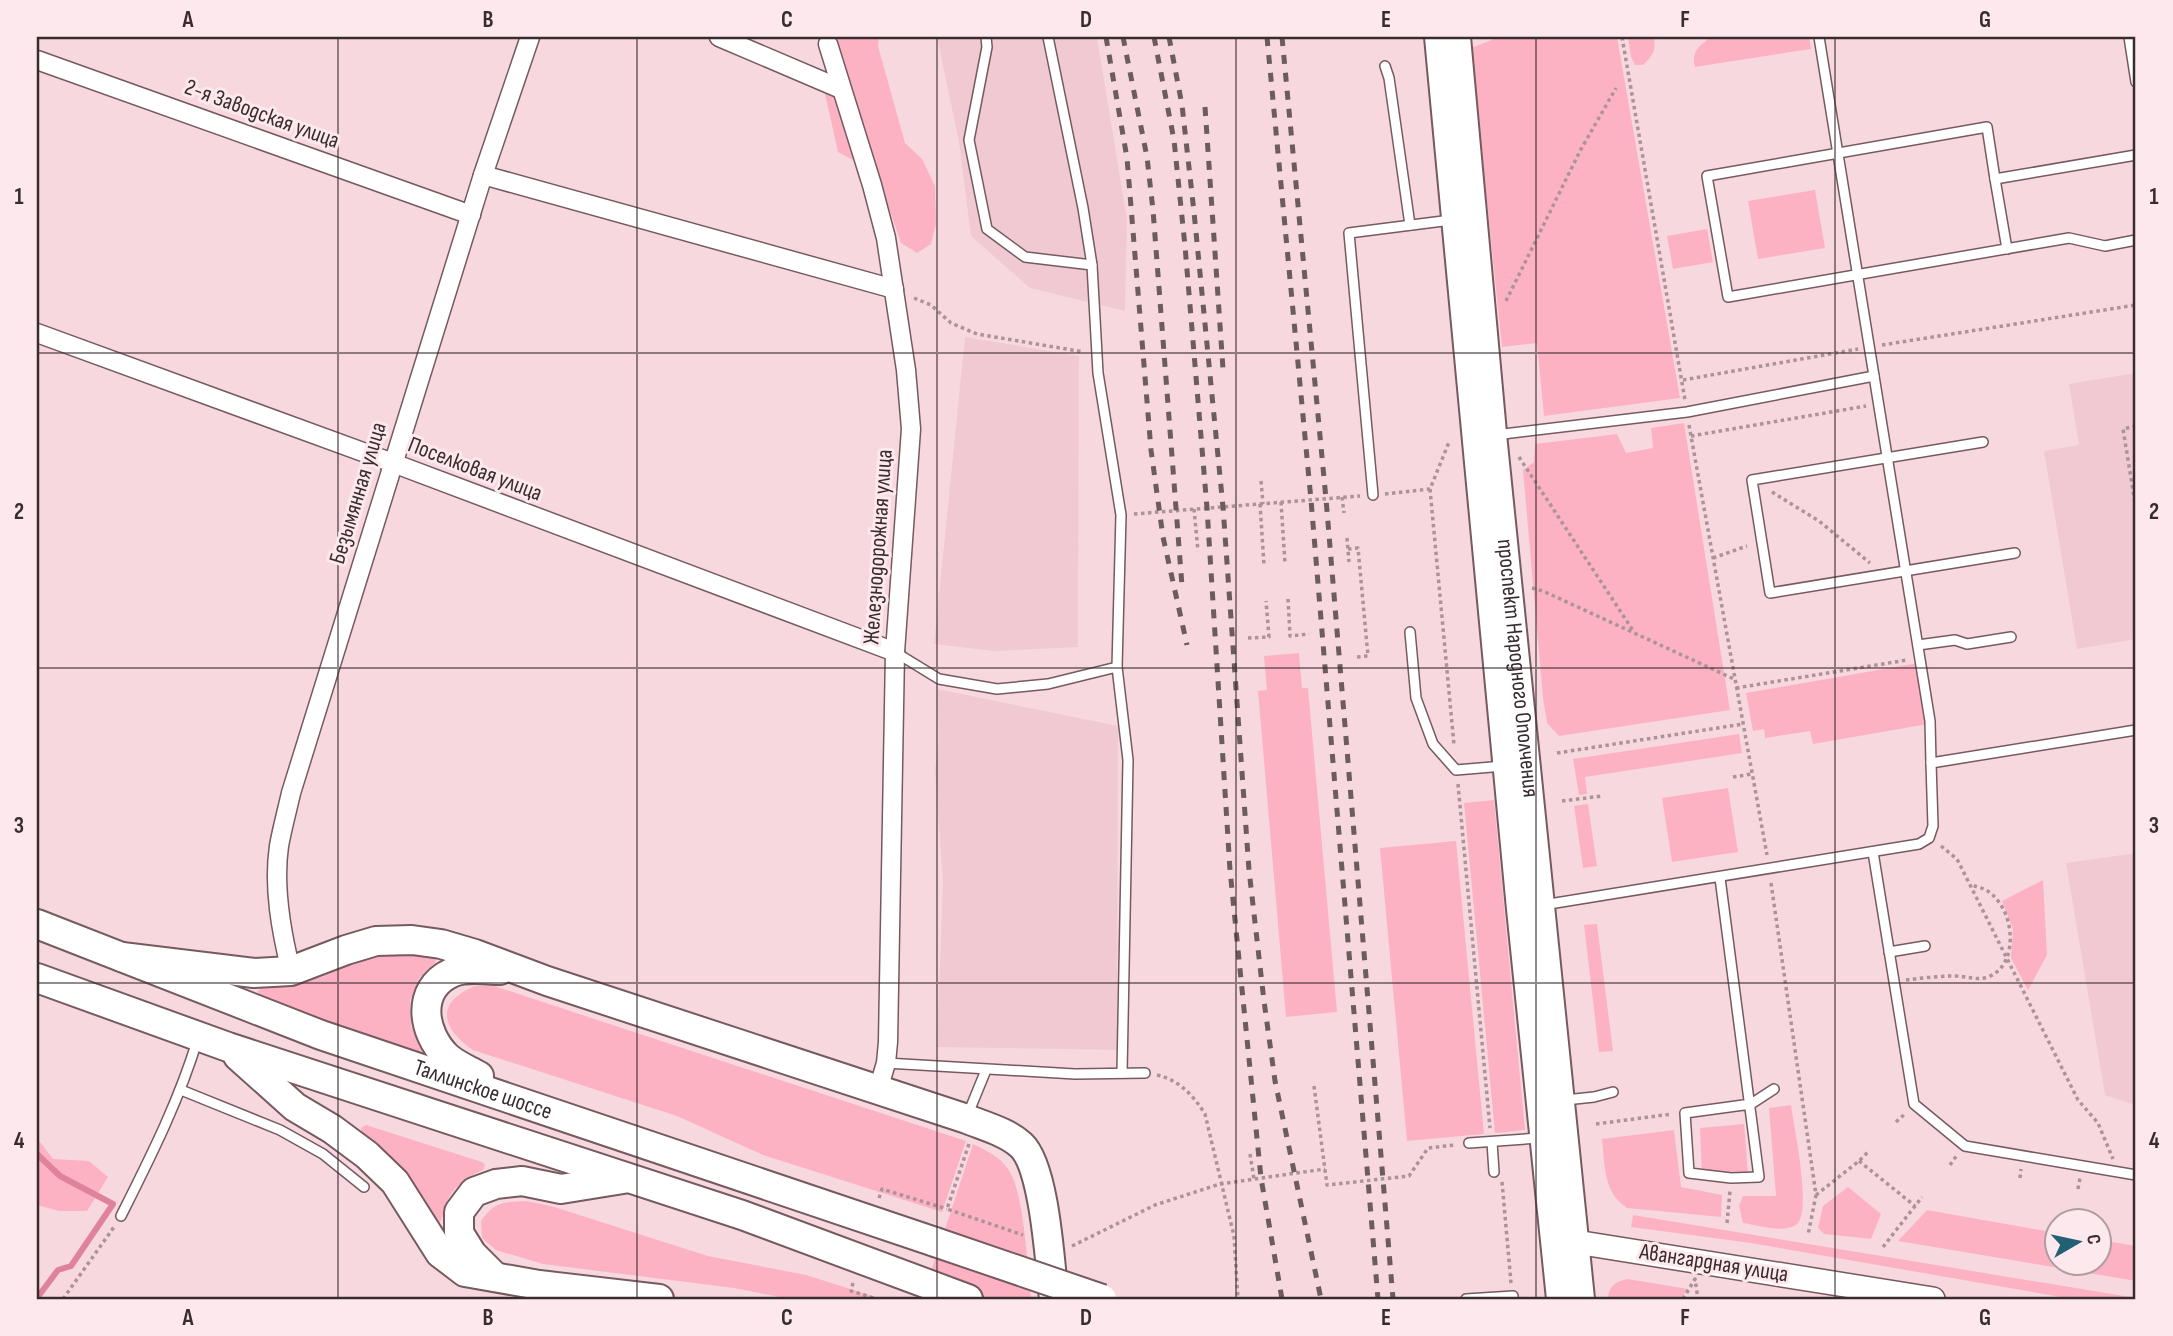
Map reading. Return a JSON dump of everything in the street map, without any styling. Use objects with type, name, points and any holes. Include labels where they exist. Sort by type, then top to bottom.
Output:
[{"type":"main road","name":"проспект Народного Ополчения","points":[[1437,37],[1544,1138],[1582,1299]]},
{"type":"main road","name":"проспект Народного Ополчения","points":[[1458,37],[1494,435],[1563,1100],[1566,1240],[1559,1299]]},
{"type":"main road","name":"Таллинское шоссе","points":[[37,923],[321,1035],[1102,1299]]},
{"type":"main road","points":[[122,957],[233,971],[291,971],[376,941],[412,940],[475,954],[519,971],[882,1077],[969,1128],[998,1131],[1022,1145],[1035,1166],[1038,1244],[1054,1299]]},
{"type":"main road","points":[[519,971],[470,969],[451,973],[435,986],[427,1002],[426,1024],[432,1039],[448,1058],[537,1108]]},
{"type":"main road","name":"Таллинское шоссе","points":[[37,978],[228,1047],[741,1215],[968,1299]]},
{"type":"main road","points":[[228,1047],[295,1108],[332,1129],[395,1182],[440,1253],[465,1272],[659,1299]]},
{"type":"main road","points":[[496,1278],[471,1254],[459,1233],[459,1212],[474,1192],[496,1184],[522,1181],[561,1189],[630,1178]]},
{"type":"street","name":"Безымянная улица","points":[[291,971],[277,888],[279,849],[291,793],[483,175],[530,37]]},
{"type":"street","points":[[719,37],[841,89]]},
{"type":"street","name":"Железнодорожная улица","points":[[827,40],[886,239],[906,370],[911,429],[895,652],[882,1077]]},
{"type":"street","name":"2-я Заводская улица","points":[[37,60],[471,215]]},
{"type":"street","points":[[483,175],[894,289]]},
{"type":"street","name":"Поселковая улица","points":[[37,333],[393,463],[895,652]]},
{"type":"street","name":"Авангардная улица","points":[[1566,1240],[1929,1299]]},
{"type":"lane","points":[[986,37],[988,47],[969,140],[987,229],[1025,257],[1092,265]]},
{"type":"lane","points":[[1048,37],[1092,265],[1098,373],[1121,515],[1117,667],[1128,760],[1122,1073]]},
{"type":"lane","points":[[1543,905],[1919,844],[1929,838],[1933,826],[1930,721],[1819,37]]},
{"type":"lane","points":[[2129,37],[2136,82]]},
{"type":"lane","points":[[1385,66],[1410,225]]},
{"type":"lane","points":[[2007,249],[1987,127],[1707,176],[1728,297],[1857,274],[2007,249],[2069,238],[2105,246],[2136,240]]},
{"type":"lane","points":[[1995,178],[2136,155]]},
{"type":"lane","points":[[1373,495],[1349,233],[1454,219]]},
{"type":"lane","points":[[1494,435],[1687,412],[1874,376]]},
{"type":"lane","points":[[1983,442],[1752,480],[1770,593],[2015,553]]},
{"type":"lane","points":[[1410,632],[1416,698],[1433,744],[1457,770],[1506,766]]},
{"type":"lane","points":[[1917,645],[1955,640],[1967,644],[2011,637]]},
{"type":"lane","points":[[895,652],[939,679],[997,689],[1048,684],[1117,667]]},
{"type":"lane","points":[[1931,763],[2136,730]]},
{"type":"lane","points":[[1873,852],[1914,1104],[1965,1146],[2136,1175]]},
{"type":"lane","points":[[1720,878],[1751,1104],[1759,1177],[1731,1178],[1689,1173],[1685,1113],[1751,1104],[1774,1089]]},
{"type":"lane","points":[[1889,952],[1925,946]]},
{"type":"lane","points":[[121,1216],[159,1141],[181,1090],[199,1037]]},
{"type":"lane","points":[[969,1128],[986,1070]]},
{"type":"lane","points":[[882,1077],[986,1070],[1075,1074],[1146,1073]]},
{"type":"lane","points":[[181,1090],[280,1130],[323,1154],[364,1187]]},
{"type":"lane","points":[[1563,1100],[1613,1092]]},
{"type":"lane","points":[[1469,1143],[1544,1138]]},
{"type":"lane","points":[[1492,1142],[1494,1172]]},
{"type":"lane","points":[[1466,1299],[1513,1298]]},
{"type":"path","points":[[1622,37],[1679,367]]},
{"type":"path","points":[[1505,303],[1580,151],[1616,88]]},
{"type":"path","points":[[894,289],[931,305],[951,323],[977,334],[1084,352],[1088,359]]},
{"type":"path","points":[[1682,380],[2136,305]]},
{"type":"path","points":[[1691,436],[1878,404]]},
{"type":"path","points":[[1689,426],[1769,870],[1816,1195],[1808,1235]]},
{"type":"path","points":[[2136,426],[2123,429],[2136,509]]},
{"type":"path","points":[[1449,442],[1430,489],[1492,1142]]},
{"type":"path","points":[[1518,455],[1635,633]]},
{"type":"path","points":[[1261,481],[1264,565]]},
{"type":"path","points":[[1154,513],[1430,489]]},
{"type":"path","points":[[1342,497],[1344,513]]},
{"type":"path","points":[[1780,498],[1819,521],[1873,566]]},
{"type":"path","points":[[1281,502],[1285,563]]},
{"type":"path","points":[[1194,509],[1198,551]]},
{"type":"path","points":[[1347,538],[1349,562]]},
{"type":"path","points":[[1713,558],[1762,541]]},
{"type":"path","points":[[1348,549],[1358,548],[1368,656],[1357,657]]},
{"type":"path","points":[[1530,588],[1543,591],[1734,678]]},
{"type":"path","points":[[1288,599],[1290,636],[1309,635]]},
{"type":"path","points":[[1248,638],[1269,637],[1266,601]]},
{"type":"path","points":[[1736,688],[1920,658]]},
{"type":"path","points":[[1558,753],[1743,724]]},
{"type":"path","points":[[1733,777],[1752,774]]},
{"type":"path","points":[[1562,802],[1602,796]]},
{"type":"path","points":[[1929,838],[1957,859],[2078,1100],[2098,1124],[2106,1141]]},
{"type":"path","points":[[1894,982],[1958,976],[1978,979],[1990,977],[2000,969],[2007,958],[2010,929],[1994,894],[1983,887],[1970,885]]},
{"type":"path","points":[[1146,1073],[1164,1076],[1178,1083],[1195,1098],[1205,1114],[1234,1236],[1238,1299]]},
{"type":"path","points":[[1314,1086],[1327,1185],[1409,1176],[1428,1148],[1469,1143]]},
{"type":"path","points":[[1596,1124],[1685,1113]]},
{"type":"path","points":[[947,1209],[969,1128]]},
{"type":"path","points":[[1816,1195],[1869,1151]]},
{"type":"path","points":[[1250,1154],[1254,1179]]},
{"type":"path","points":[[1859,1161],[1915,1206]]},
{"type":"path","points":[[879,1198],[882,1189],[947,1209],[1038,1244],[1067,1248],[1156,1205],[1220,1184],[1325,1169]]},
{"type":"path","points":[[1494,1172],[1502,1183],[1513,1298]]},
{"type":"path","points":[[1727,1223],[1731,1178]]},
{"type":"path","points":[[1883,1247],[1922,1197]]},
{"type":"path","points":[[63,1299],[121,1216]]},
{"type":"path","points":[[1683,1299],[1695,1279],[1698,1299]]},
{"type":"path","points":[[853,1283],[851,1291],[877,1299]]},
{"type":"shaded area","points":[[837,37],[879,37],[878,46],[905,143],[922,159],[935,186],[936,224],[931,244],[917,253],[901,243],[877,173],[838,152],[825,94],[840,59]]},
{"type":"shaded area","points":[[937,37],[1097,37],[1127,220],[1125,311],[1030,288],[971,236],[959,142]]},
{"type":"shaded area","points":[[1499,37],[1617,37],[1680,398],[1544,416],[1537,343],[1502,347],[1471,48]]},
{"type":"shaded area","points":[[1628,37],[1654,37],[1653,52],[1643,65],[1635,65]]},
{"type":"shaded area","points":[[1711,37],[1809,37],[1811,49],[1695,67],[1695,53]]},
{"type":"shaded area","points":[[1815,190],[1825,248],[1758,259],[1748,201]]},
{"type":"shaded area","points":[[1707,229],[1713,262],[1673,269],[1667,236]]},
{"type":"shaded area","points":[[965,337],[1079,356],[1078,647],[994,651],[934,644]]},
{"type":"shaded area","points":[[2136,373],[2136,639],[2077,649],[2044,451],[2079,445],[2069,384]]},
{"type":"shaded area","points":[[1684,423],[1730,710],[1559,736],[1547,723],[1543,698],[1523,470],[1534,462],[1535,444],[1617,434],[1626,453],[1653,448],[1651,428]]},
{"type":"shaded area","points":[[1299,653],[1302,688],[1308,688],[1337,1012],[1286,1017],[1258,691],[1267,690],[1264,656]]},
{"type":"shaded area","points":[[1918,663],[1928,724],[1813,744],[1810,731],[1765,738],[1764,729],[1753,731],[1746,693]]},
{"type":"shaded area","points":[[937,689],[1118,726],[1117,1050],[937,1047],[943,881],[935,770],[939,740]]},
{"type":"shaded area","points":[[1739,734],[1742,753],[1585,777],[1587,794],[1579,795],[1573,759]]},
{"type":"shaded area","points":[[1728,788],[1738,852],[1672,862],[1662,798]]},
{"type":"shaded area","points":[[1494,800],[1525,1130],[1495,1133],[1464,803]]},
{"type":"shaded area","points":[[1588,804],[1597,866],[1583,868],[1574,806]]},
{"type":"shaded area","points":[[1456,841],[1484,1134],[1407,1141],[1380,848]]},
{"type":"shaded area","points":[[2136,853],[2136,1105],[2105,1095],[2066,863]]},
{"type":"shaded area","points":[[2043,880],[2047,955],[2028,990],[2011,958],[2013,929],[2002,901]]},
{"type":"shaded area","points":[[1597,924],[1613,1051],[1599,1052],[1584,925]]},
{"type":"shaded area","points":[[380,956],[433,956],[436,959],[419,978],[410,1000],[411,1026],[422,1052],[417,1056],[259,996],[258,991],[261,988],[322,977],[348,965]]},
{"type":"shaded area","points":[[475,986],[494,986],[966,1141],[942,1212],[763,1155],[677,1116],[473,1050],[454,1034],[447,1016],[453,1000]]},
{"type":"shaded area","points":[[1791,1105],[1802,1186],[1801,1216],[1797,1224],[1785,1228],[1743,1223],[1739,1206],[1743,1196],[1776,1196],[1769,1108]]},
{"type":"shaded area","points":[[1744,1124],[1748,1175],[1702,1175],[1700,1128]]},
{"type":"shaded area","points":[[366,1125],[485,1165],[483,1170],[456,1188],[448,1199],[440,1222],[436,1221],[404,1174],[362,1134],[361,1128]]},
{"type":"shaded area","points":[[1674,1130],[1681,1187],[1722,1195],[1721,1217],[1627,1208],[1613,1194],[1605,1168],[1602,1139]]},
{"type":"shaded area","points":[[37,1138],[53,1159],[89,1161],[108,1177],[87,1211],[59,1211],[37,1205]]},
{"type":"shaded area","points":[[973,1144],[1001,1161],[1014,1180],[1022,1213],[1031,1299],[922,1299]]},
{"type":"shaded area","points":[[1848,1187],[1881,1214],[1871,1239],[1824,1234],[1818,1228],[1823,1206]]},
{"type":"shaded area","points":[[526,1201],[551,1206],[708,1256],[806,1275],[882,1299],[789,1299],[734,1288],[543,1264],[496,1250],[482,1238],[481,1221],[490,1210],[505,1203]]},
{"type":"shaded area","points":[[1927,1210],[2044,1231],[2044,1266],[1898,1241]]},
{"type":"shaded area","points":[[1633,1215],[2136,1299],[2072,1299],[1751,1243],[1631,1227]]},
{"type":"shaded area","points":[[2114,1242],[2136,1246],[2136,1281],[2106,1276],[2114,1276]]},
{"type":"shaded area","points":[[1628,1279],[1688,1289],[1681,1299],[1608,1299],[1609,1291],[1614,1285]]},
{"type":"waterway","points":[[37,1154],[60,1176],[113,1204],[71,1266],[58,1270],[37,1298]]},
{"type":"railway","points":[[1106,37],[1127,158],[1151,450],[1163,537],[1187,645]]},
{"type":"railway","points":[[1123,37],[1147,157],[1153,210],[1182,586]]},
{"type":"railway","points":[[1154,37],[1174,140],[1185,246],[1207,508],[1230,870],[1261,1178],[1282,1299]]},
{"type":"railway","points":[[1169,37],[1182,105],[1194,212],[1223,507],[1249,870],[1264,1001],[1275,1081],[1321,1299]]},
{"type":"railway","points":[[1267,37],[1311,500],[1378,1299]]},
{"type":"railway","points":[[1282,37],[1326,499],[1393,1299]]},
{"type":"railway","points":[[1205,107],[1223,369]]}]
